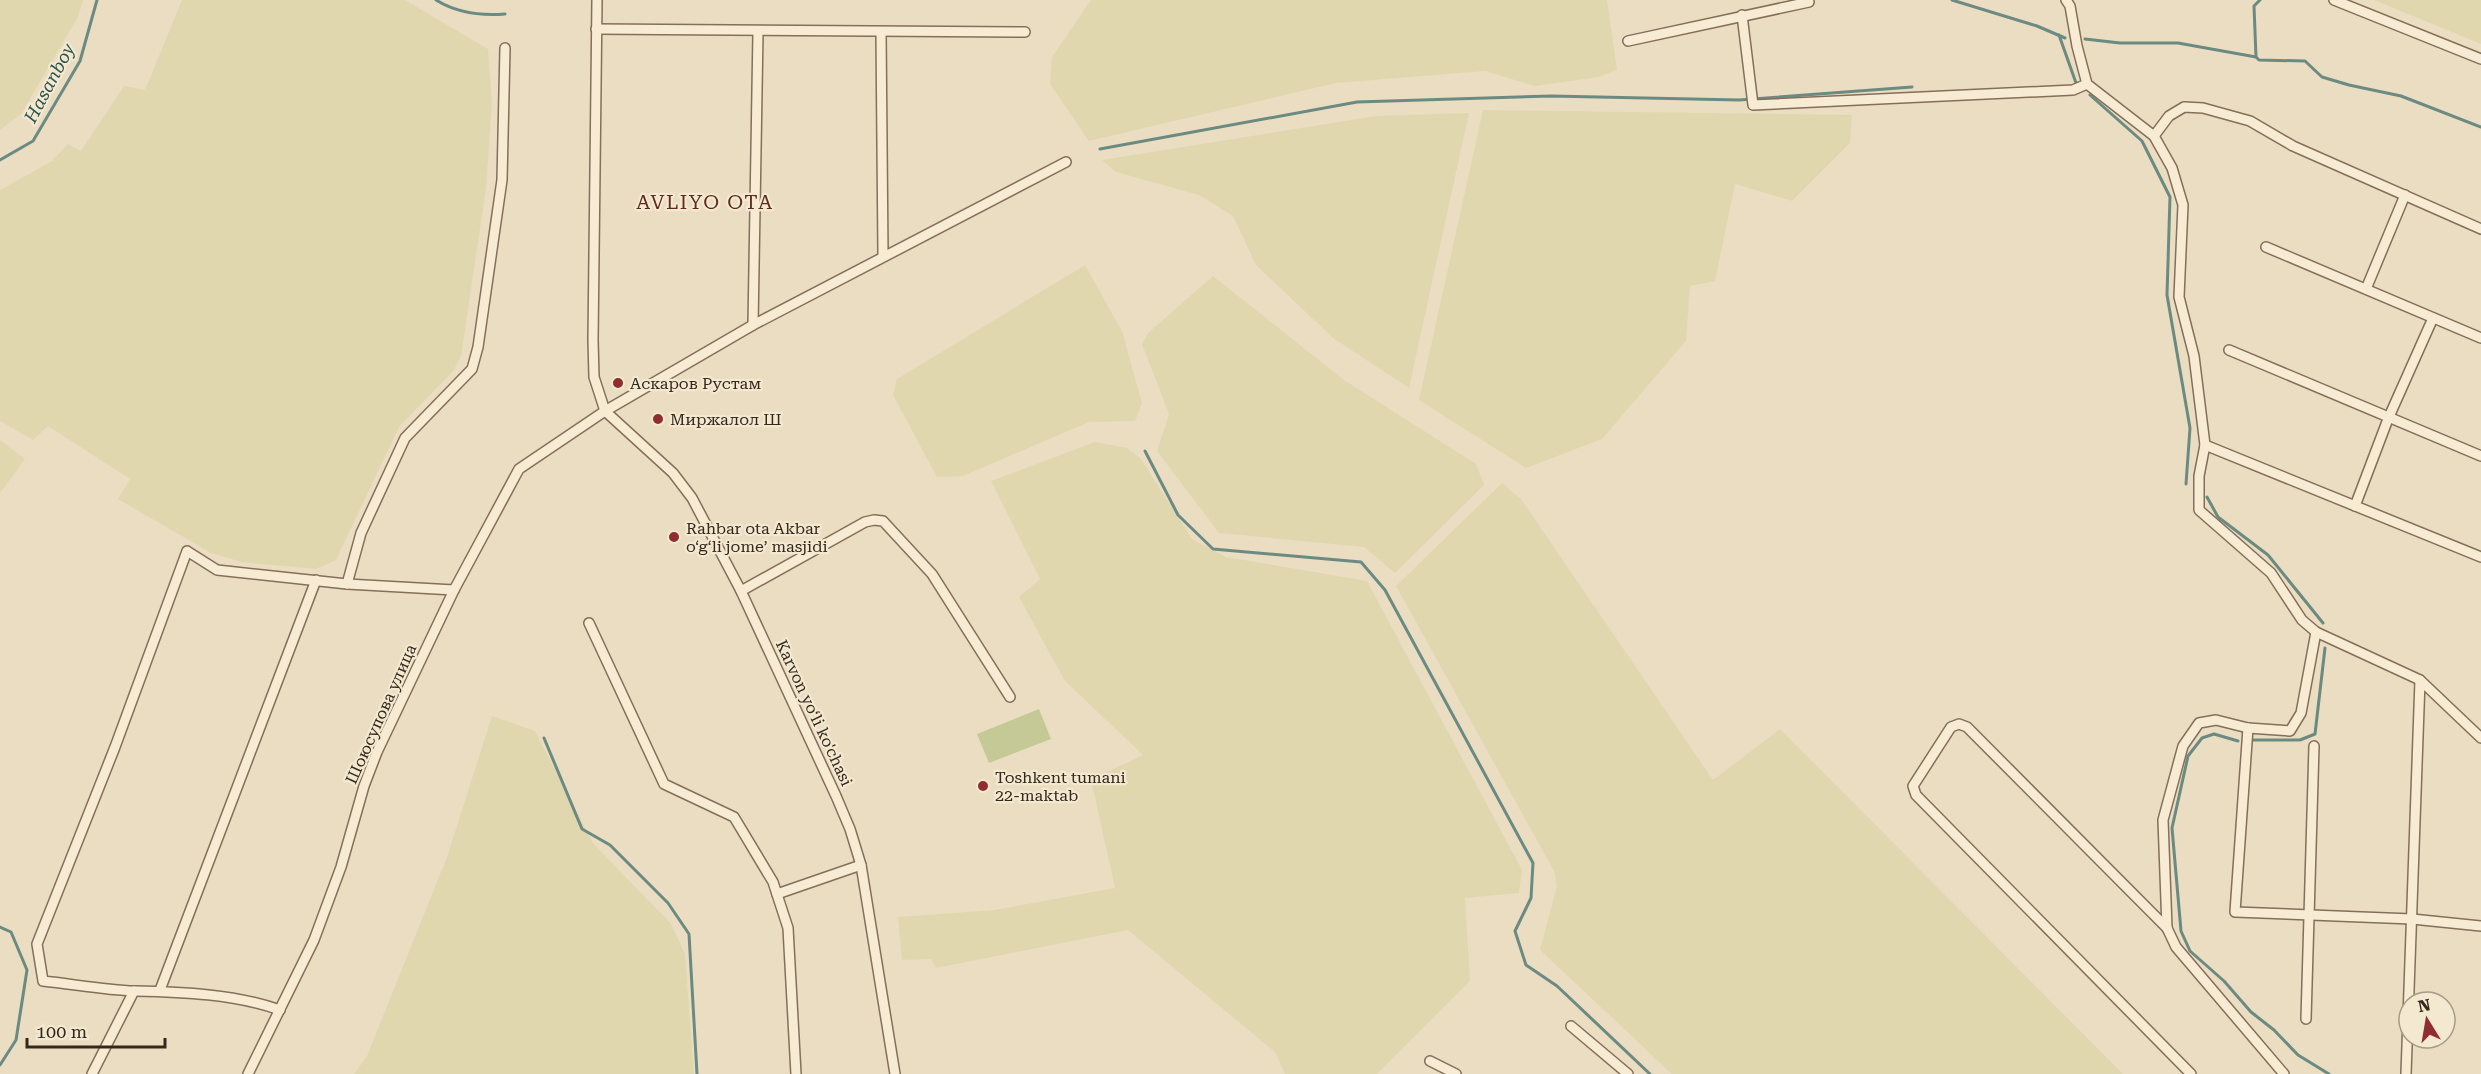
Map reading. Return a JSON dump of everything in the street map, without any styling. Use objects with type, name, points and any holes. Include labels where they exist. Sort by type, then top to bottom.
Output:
[{"type":"street","points":[[597,0],[593,365],[596,388],[605,411]]},
{"type":"street","points":[[1628,40],[1809,2],[1808,0]]},
{"type":"street","points":[[2066,0],[2072,16],[2087,84],[2154,136],[2172,168],[2183,205],[2179,297],[2194,356],[2205,445],[2199,476],[2199,510],[2271,573],[2302,620],[2316,632],[2420,680],[2481,738]]},
{"type":"street","points":[[2334,0],[2481,59]]},
{"type":"street","points":[[1742,15],[1753,105],[2073,90],[2087,84]]},
{"type":"street","points":[[596,29],[758,32],[1025,32]]},
{"type":"street","points":[[753,324],[758,32]]},
{"type":"street","points":[[881,32],[883,255]]},
{"type":"street","points":[[347,584],[361,533],[405,438],[472,369],[478,347],[502,180],[505,48]]},
{"type":"street","points":[[2154,136],[2169,116],[2184,107],[2203,108],[2250,121],[2293,146],[2481,229]]},
{"type":"street","name":"Шоюсупова улица","points":[[248,1074],[314,940],[341,867],[364,786],[377,752],[454,590],[519,469],[605,411],[753,324],[1066,162]]},
{"type":"street","points":[[2366,289],[2405,195]]},
{"type":"street","points":[[2266,247],[2481,338]]},
{"type":"street","points":[[2355,506],[2388,419],[2433,318]]},
{"type":"street","points":[[2229,350],[2388,419],[2481,456]]},
{"type":"street","name":"Karvon yo‘li ko'chasi","points":[[605,411],[673,472],[692,498],[741,591],[839,804],[861,865],[895,1074]]},
{"type":"street","points":[[2205,445],[2481,557]]},
{"type":"street","points":[[741,591],[865,522],[883,521],[932,574],[1010,697]]},
{"type":"street","points":[[280,1010],[261,1003],[160,990],[134,991],[43,981],[37,944],[187,551],[218,570],[347,584],[454,590]]},
{"type":"street","points":[[160,990],[316,580]]},
{"type":"street","points":[[589,623],[664,784],[734,817],[773,882],[788,928],[795,1074]]},
{"type":"street","points":[[2167,928],[2163,820],[2182,746],[2199,723],[2216,720],[2248,728],[2290,731],[2301,713],[2316,632]]},
{"type":"street","points":[[2406,1074],[2420,680]]},
{"type":"street","points":[[2191,1074],[1916,795],[1913,786],[1951,727],[1959,724],[1967,727],[2167,928],[2176,947],[2284,1074]]},
{"type":"street","points":[[2248,728],[2235,912],[2412,919],[2481,926]]},
{"type":"street","points":[[2306,1018],[2314,746]]},
{"type":"street","points":[[777,894],[861,865]]},
{"type":"street","points":[[92,1074],[134,991]]},
{"type":"street","points":[[1571,1026],[1628,1074]]},
{"type":"street","points":[[1430,1061],[1456,1074]]},
{"type":"shaded area","points":[[0,0],[83,0],[78,17],[21,114],[0,130]]},
{"type":"shaded area","points":[[182,0],[405,0],[488,49],[492,102],[486,189],[461,356],[454,370],[399,427],[336,560],[316,569],[242,562],[211,553],[118,499],[130,479],[48,426],[33,440],[0,421],[0,190],[52,161],[68,144],[81,151],[124,86],[145,90]]},
{"type":"shaded area","points":[[1091,0],[1607,0],[1617,70],[1599,77],[1535,86],[1485,71],[1336,83],[1089,141],[1050,84],[1052,57]]},
{"type":"shaded area","points":[[2374,0],[2481,0],[2481,44]]},
{"type":"shaded area","points":[[1483,110],[1852,115],[1850,143],[1792,201],[1735,184],[1715,281],[1690,286],[1686,341],[1602,439],[1526,468],[1419,400]]},
{"type":"shaded area","points":[[1469,113],[1409,388],[1333,338],[1256,265],[1233,216],[1199,195],[1116,172],[1102,160],[1376,116]]},
{"type":"shaded area","points":[[1085,265],[1122,331],[1142,403],[1135,421],[1089,422],[963,476],[937,477],[893,395],[897,379]]},
{"type":"shaded area","points":[[1213,276],[1344,380],[1476,464],[1484,485],[1395,573],[1364,547],[1219,533],[1157,451],[1169,414],[1142,344],[1148,333]]},
{"type":"shaded area","points":[[0,440],[25,459],[0,493]]},
{"type":"shaded area","points":[[1095,442],[1127,448],[1141,459],[1192,539],[1226,557],[1367,581],[1522,870],[1519,893],[1465,898],[1470,981],[1377,1074],[1285,1074],[1275,1052],[1128,930],[936,968],[931,959],[902,960],[898,917],[994,910],[1115,888],[1091,780],[1143,755],[1065,681],[1019,597],[1040,579],[991,481]]},
{"type":"shaded area","points":[[1502,483],[1521,499],[1713,780],[1780,729],[2123,1074],[1672,1074],[1540,950],[1557,886],[1554,871],[1396,586]]},
{"type":"shaded area","points":[[492,716],[535,731],[593,843],[671,924],[685,954],[694,1074],[354,1074],[367,1056],[447,857]]},
{"type":"green space","points":[[1039,709],[1051,739],[989,763],[977,734]]},
{"type":"waterway","name":"Hasanboy","points":[[0,160],[33,141],[80,61],[97,0]]},
{"type":"waterway","points":[[436,0],[469,13],[505,14]]},
{"type":"waterway","points":[[1952,0],[2037,26],[2065,38]]},
{"type":"waterway","points":[[2260,0],[2254,6],[2256,57],[2259,60],[2305,61],[2322,77],[2401,96],[2481,127]]},
{"type":"waterway","points":[[2059,35],[2076,83]]},
{"type":"waterway","points":[[2085,39],[2120,43],[2178,43],[2256,57]]},
{"type":"waterway","points":[[1100,149],[1357,102],[1551,96],[1739,100],[1912,87]]},
{"type":"waterway","points":[[2090,95],[2142,141],[2170,197],[2167,295],[2190,428],[2186,484]]},
{"type":"waterway","points":[[1145,451],[1178,515],[1213,549],[1361,562],[1385,590],[1533,863],[1531,898],[1515,931],[1526,965],[1557,986],[1650,1074]]},
{"type":"waterway","points":[[2207,497],[2218,517],[2268,555],[2323,623]]},
{"type":"waterway","points":[[2250,740],[2300,740],[2315,734],[2325,648]]},
{"type":"waterway","points":[[2238,741],[2214,734],[2202,738],[2188,756],[2172,828],[2181,931],[2190,951],[2224,981],[2251,1012],[2274,1030],[2298,1055],[2329,1074]]},
{"type":"waterway","points":[[544,738],[582,829],[610,845],[668,903],[689,934],[697,1074]]},
{"type":"waterway","name":"Hasanboy","points":[[0,927],[11,932],[27,970],[16,1040],[0,1065]]},
{"type":"place","name":"Аскаров Рустам","points":[[618,383]]},
{"type":"place","name":"Миржалол Ш","points":[[658,419]]},
{"type":"place","name":"Rahbar ota Akbar o‘g‘li jome’ masjidi","points":[[674,537]]},
{"type":"place","name":"Toshkent tumani 22-maktab","points":[[983,786]]},
{"type":"district","name":"AVLIYO OTA","points":[[705,202]]}]
